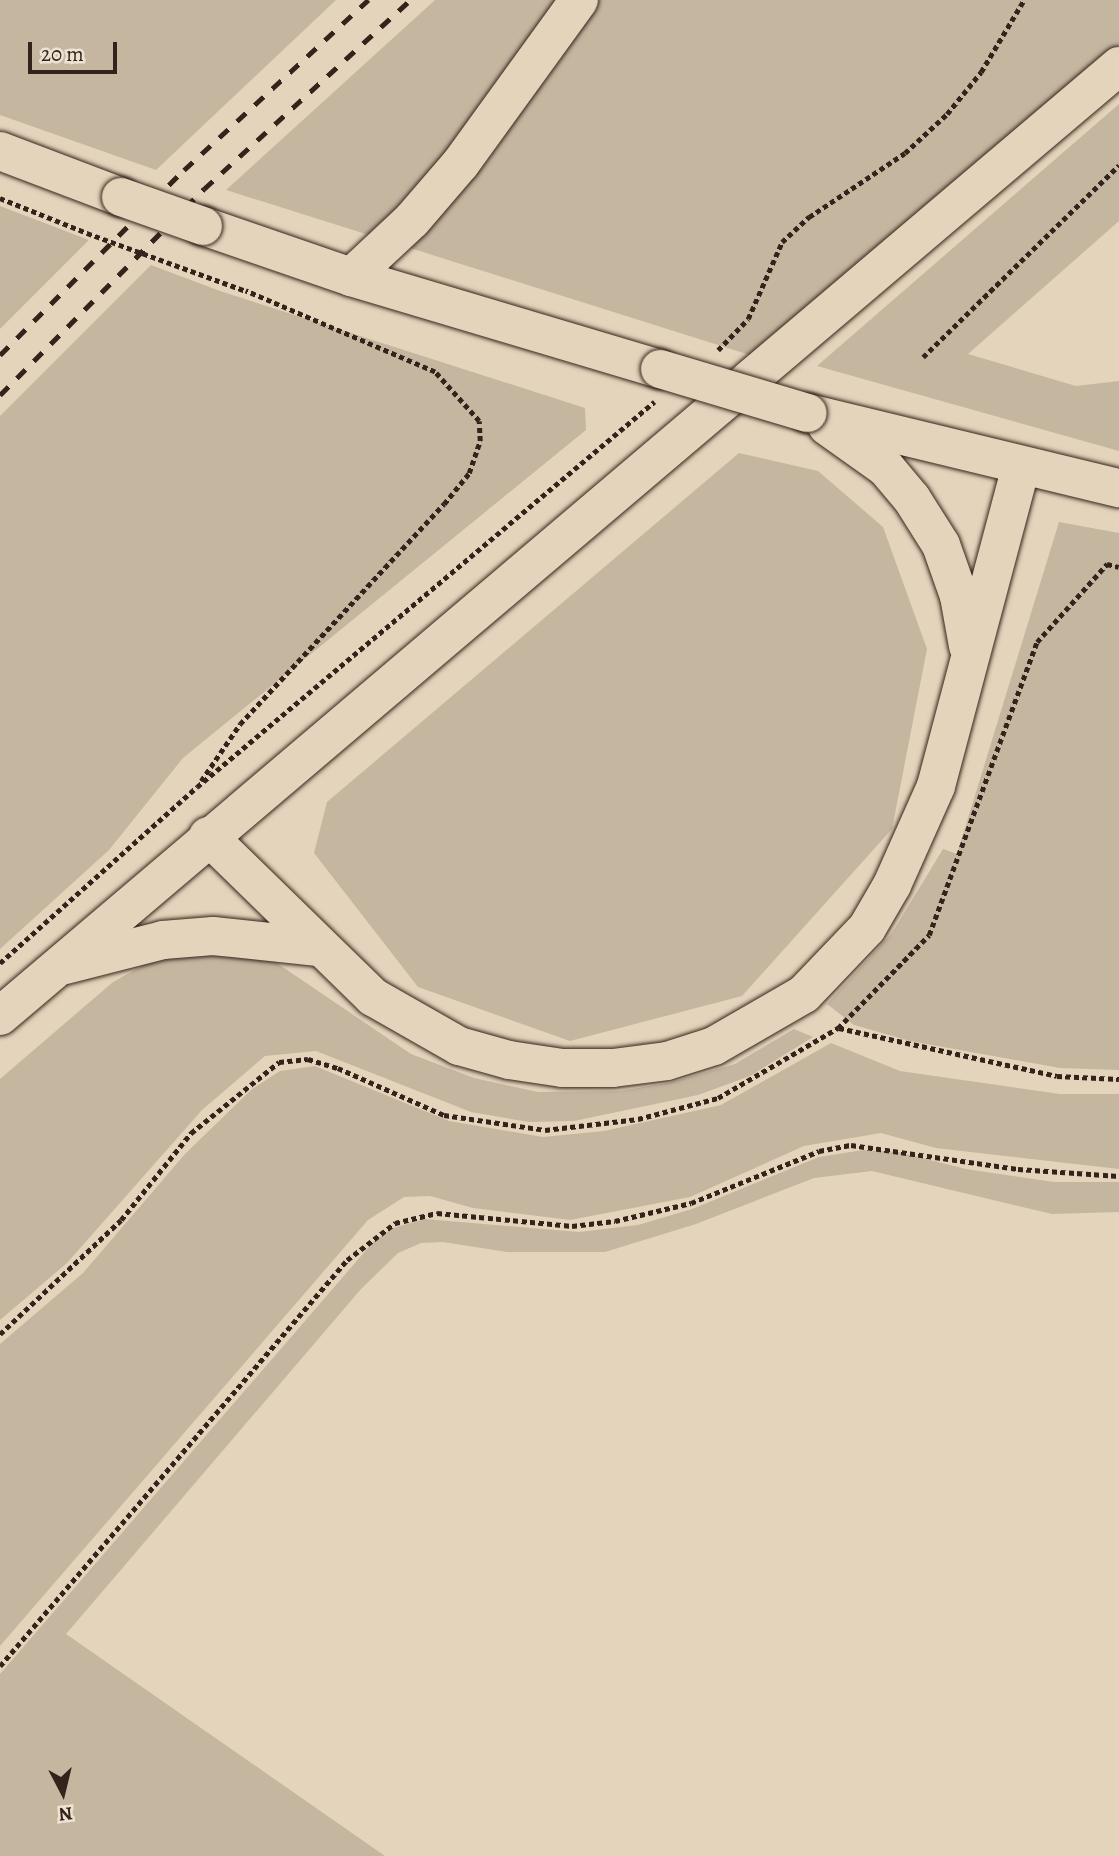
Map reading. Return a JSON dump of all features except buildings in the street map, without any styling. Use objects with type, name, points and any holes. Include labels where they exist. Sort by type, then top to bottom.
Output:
[{"type":"main road","points":[[351,277],[412,220],[461,163],[579,0]]},
{"type":"main road","points":[[0,1016],[208,836],[1119,66]]},
{"type":"main road","points":[[0,151],[121,197],[351,277],[663,381],[808,412],[1021,467],[1119,488]]},
{"type":"main road","points":[[808,412],[886,468],[912,499],[941,545],[959,596],[969,653]]},
{"type":"main road","points":[[208,836],[318,947],[373,997],[415,1025],[459,1046],[509,1060],[562,1068],[613,1068],[667,1061],[714,1046],[804,994],[867,928],[916,838],[936,786],[969,653],[1021,467]]},
{"type":"main road","points":[[53,968],[163,940],[213,936],[318,947]]},
{"type":"path","points":[[709,357],[748,319],[782,242],[809,217],[905,153],[947,114],[998,45],[1024,0]]},
{"type":"path","points":[[923,357],[1119,165]]},
{"type":"path","points":[[0,198],[246,291],[435,372],[479,421],[480,441],[468,473],[444,504],[240,724],[197,788]]},
{"type":"path","points":[[0,963],[663,381]]},
{"type":"path","points":[[0,1334],[121,1220],[191,1133],[278,1062],[308,1059],[338,1068],[444,1115],[545,1130],[638,1119],[718,1098],[838,1028],[929,934],[1037,642],[1107,564],[1119,567]]},
{"type":"path","points":[[838,1028],[1057,1076],[1119,1079]]},
{"type":"path","points":[[0,1665],[347,1260],[395,1223],[437,1213],[572,1226],[615,1222],[691,1203],[819,1151],[851,1145],[1018,1169],[1119,1176]]},
{"type":"shaded area","points":[[0,0],[336,0],[156,170],[0,115]]},
{"type":"shaded area","points":[[435,0],[1119,0],[1119,44],[753,356],[226,190]]},
{"type":"shaded area","points":[[1119,104],[1119,221],[968,354],[1076,386],[1119,381],[1119,451],[817,366]]},
{"type":"shaded area","points":[[0,206],[89,240],[0,329]]},
{"type":"shaded area","points":[[151,265],[220,291],[585,408],[586,430],[183,758],[109,850],[0,949],[0,416]]},
{"type":"shaded area","points":[[739,453],[818,471],[883,527],[927,649],[892,829],[742,996],[570,1041],[418,987],[314,853],[327,802]]},
{"type":"shaded area","points":[[1059,522],[1119,533],[1119,1070],[1060,1068],[910,1041],[854,1025],[827,1004],[892,933],[943,849],[957,854]]},
{"type":"shaded area","points":[[184,952],[265,955],[411,1054],[474,1078],[538,1092],[619,1091],[669,1083],[735,1064],[794,1029],[813,1037],[750,1076],[698,1095],[574,1121],[529,1122],[471,1112],[316,1051],[265,1056],[202,1110],[67,1263],[0,1320],[0,1079],[113,982],[151,961]]},
{"type":"shaded area","points":[[831,1043],[900,1071],[1060,1094],[1119,1094],[1119,1169],[936,1148],[881,1133],[804,1146],[690,1197],[570,1220],[473,1208],[430,1196],[404,1197],[368,1220],[0,1646],[0,1344],[83,1273],[185,1154],[252,1089],[280,1071],[315,1066],[449,1121],[543,1137],[604,1131],[721,1105]]},
{"type":"shaded area","points":[[863,1150],[898,1152],[966,1169],[1054,1182],[1119,1182],[1119,1212],[1052,1214],[872,1171],[814,1178],[696,1224],[605,1252],[507,1252],[443,1242],[421,1243],[398,1253],[361,1289],[66,1634],[385,1856],[0,1856],[0,1674],[374,1241],[393,1228],[425,1219],[579,1232],[638,1225],[692,1209],[819,1157]]},
{"type":"railway","points":[[0,355],[184,170],[368,0]]},
{"type":"railway","points":[[0,395],[204,189],[410,0]]}]
